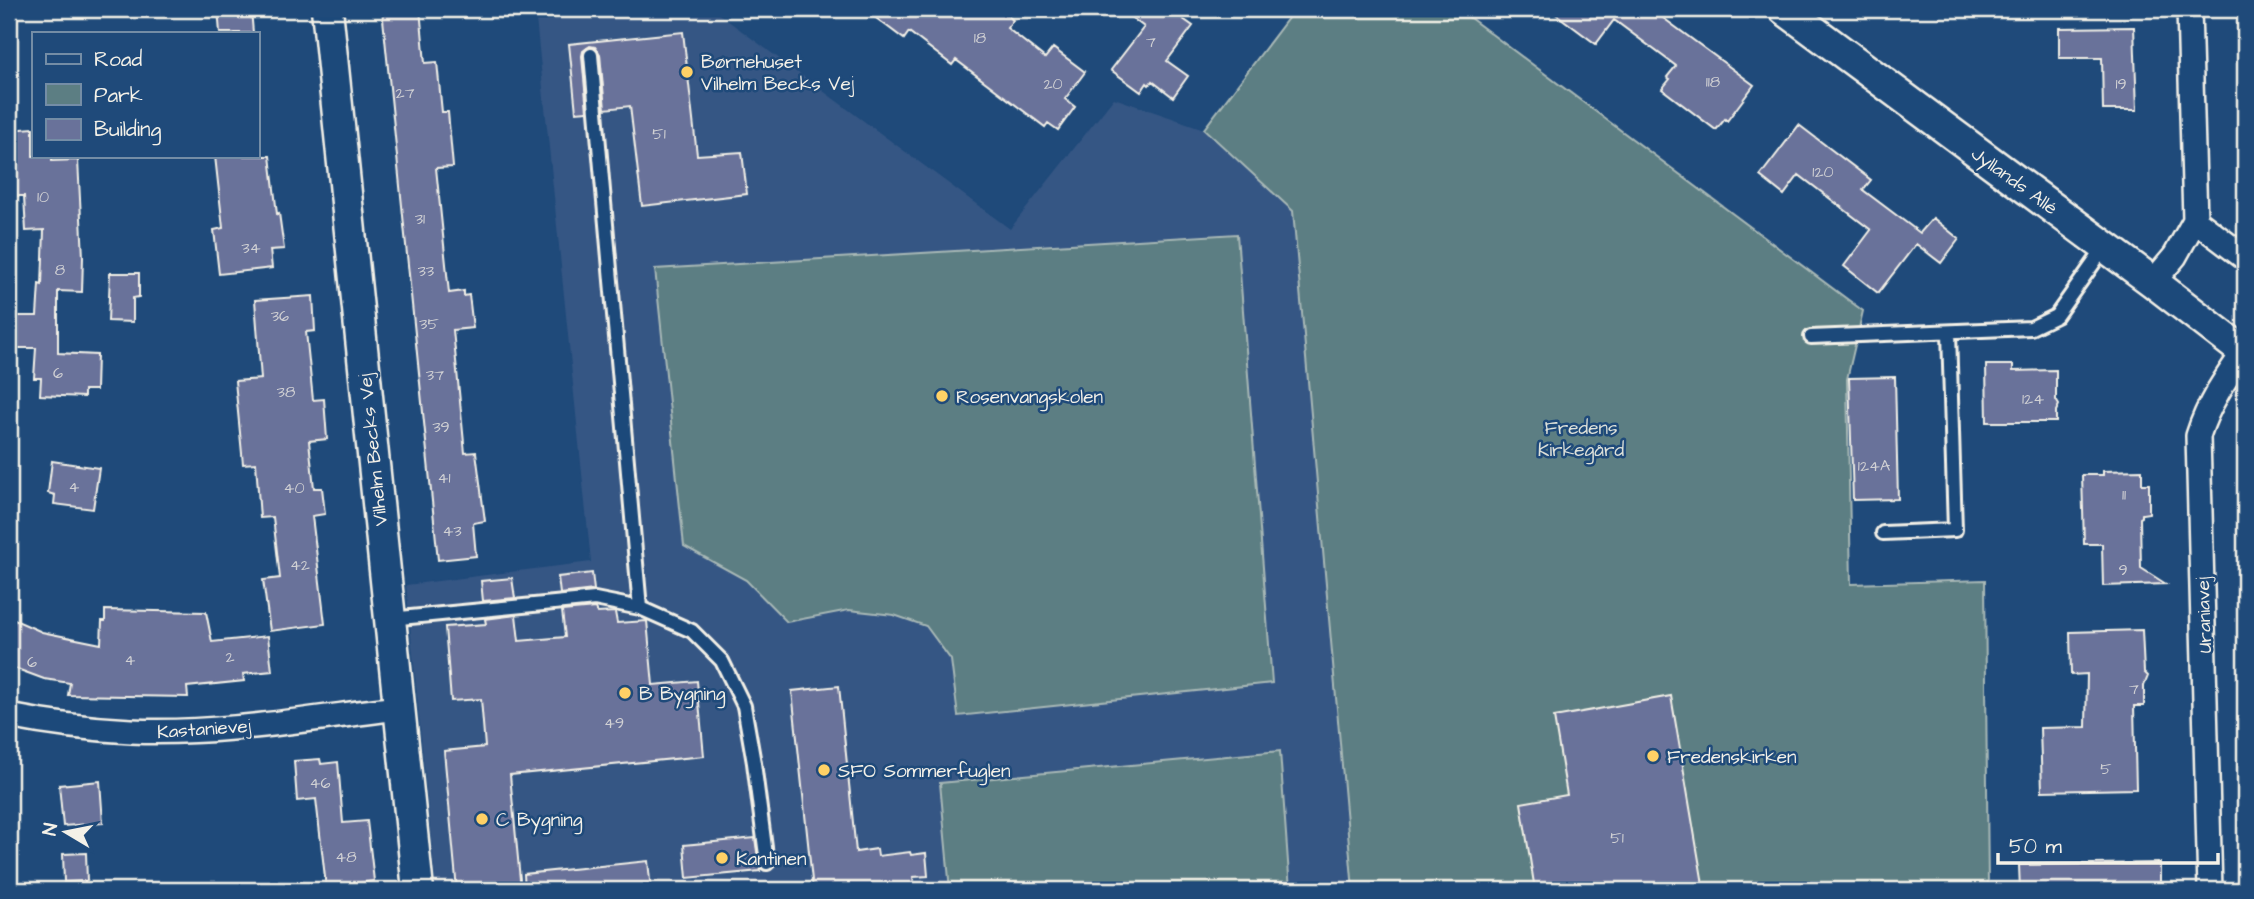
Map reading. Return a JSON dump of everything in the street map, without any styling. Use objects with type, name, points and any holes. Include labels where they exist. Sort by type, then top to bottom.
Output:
[{"type":"street","name":"Vilhelm Becks Vej","points":[[327,9],[418,890]]},
{"type":"street","name":"Jyllands Allé","points":[[1784,9],[2244,352]]},
{"type":"street","points":[[2153,282],[2175,256],[2195,220],[2189,9]]},
{"type":"street","points":[[2195,220],[2245,258]]},
{"type":"street","name":"Uraniavej","points":[[2210,890],[2198,436],[2205,414],[2218,389],[2244,352]]},
{"type":"street","name":"Kastanievej","points":[[9,716],[53,725],[134,732],[215,729],[399,708]]},
{"type":"lane","points":[[591,55],[640,608]]},
{"type":"lane","points":[[1811,337],[2031,328],[2056,316],[2105,246]]},
{"type":"lane","points":[[1883,533],[1955,530],[1949,332]]},
{"type":"lane","points":[[390,619],[595,599],[640,608],[692,631],[722,662],[744,706],[767,863]]},
{"type":"shaded area","name":"Rosenvangskolen","points":[[535,9],[712,9],[1010,229],[1114,98],[1204,129],[1293,211],[1353,890],[436,890],[406,585],[591,562]]},
{"type":"green space","name":"Fredens Kirkegård","points":[[1295,9],[1458,9],[1863,311],[1847,379],[1851,584],[1985,580],[1988,890],[1353,890],[1293,211],[1204,129]]},
{"type":"green space","points":[[1237,234],[1272,683],[958,716],[951,660],[926,626],[894,615],[849,610],[787,622],[746,580],[684,546],[655,269]]},
{"type":"green space","points":[[1280,751],[1290,890],[950,890],[940,783]]},
{"type":"building","points":[[218,9],[251,9],[253,32],[220,32]]},
{"type":"building","points":[[382,9],[420,9],[425,63],[437,62],[442,112],[448,112],[453,167],[436,168],[449,293],[464,291],[464,296],[469,295],[473,328],[453,330],[465,453],[476,452],[485,521],[473,523],[476,556],[438,560]]},
{"type":"building","points":[[864,9],[998,9],[1013,20],[1007,28],[1045,58],[1053,48],[1085,72],[1065,99],[1075,107],[1058,130],[1048,123],[1045,127],[956,60],[952,65],[909,32],[904,39]]},
{"type":"building","points":[[1120,9],[1169,9],[1193,26],[1167,61],[1188,76],[1173,97],[1152,81],[1149,85],[1147,83],[1141,92],[1111,70],[1144,27]]},
{"type":"building","points":[[1549,9],[1651,9],[1754,85],[1727,121],[1725,119],[1716,130],[1662,89],[1676,66],[1614,20],[1596,44]]},
{"type":"building","points":[[2134,27],[2137,110],[2103,110],[2102,58],[2059,58],[2059,28]]},
{"type":"building","points":[[683,32],[697,155],[742,152],[747,194],[642,206],[630,106],[605,109],[600,54],[595,47],[590,46],[583,51],[582,56],[587,111],[576,112],[569,44]]},
{"type":"building","points":[[1799,125],[1871,180],[1863,190],[1920,233],[1933,218],[1959,239],[1941,263],[1916,244],[1878,293],[1844,266],[1871,230],[1799,175],[1784,195],[1760,176]]},
{"type":"building","points":[[32,128],[32,158],[52,158],[52,161],[78,160],[82,292],[58,291],[58,353],[97,355],[96,390],[84,390],[84,397],[40,395],[41,378],[34,378],[36,348],[16,348],[17,316],[37,316],[39,284],[42,285],[44,230],[26,231],[24,196],[17,196],[15,177],[9,178],[9,153],[12,153],[10,130]]},
{"type":"building","points":[[270,156],[284,249],[270,250],[272,268],[219,274],[214,230],[223,228],[215,158]]},
{"type":"building","points":[[110,273],[139,273],[139,297],[133,298],[133,322],[108,321]]},
{"type":"building","points":[[313,296],[315,331],[306,332],[313,400],[324,399],[327,439],[309,441],[314,488],[322,488],[325,514],[312,516],[325,624],[270,631],[263,580],[280,578],[273,517],[260,518],[256,463],[243,464],[235,381],[261,379],[255,300]]},
{"type":"building","points":[[1986,365],[2013,365],[2013,371],[2056,370],[2056,400],[2059,405],[2056,422],[1987,422]]},
{"type":"building","points":[[1895,377],[1898,499],[1853,500],[1849,378]]},
{"type":"building","points":[[52,461],[99,468],[93,509],[54,504],[55,495],[48,493]]},
{"type":"building","points":[[2142,470],[2142,484],[2149,484],[2149,513],[2142,514],[2140,518],[2141,568],[2166,584],[2103,586],[2102,544],[2084,544],[2082,475],[2103,475],[2103,471]]},
{"type":"building","points":[[592,573],[594,590],[560,594],[558,577]]},
{"type":"building","points":[[512,578],[515,598],[483,601],[481,581]]},
{"type":"building","points":[[595,608],[597,613],[615,612],[617,623],[647,621],[653,685],[697,681],[704,756],[510,775],[521,890],[457,890],[444,751],[485,747],[481,699],[451,701],[445,627],[486,624],[485,619],[516,615],[519,641],[565,637],[562,611]]},
{"type":"building","points":[[105,610],[206,612],[212,642],[268,636],[272,671],[243,674],[244,681],[187,687],[188,697],[68,695],[70,683],[44,679],[9,666],[9,635],[15,620],[42,632],[101,644]]},
{"type":"building","points":[[2142,630],[2144,672],[2148,676],[2144,686],[2144,706],[2134,706],[2136,789],[2042,791],[2040,728],[2086,727],[2087,674],[2071,675],[2070,632]]},
{"type":"building","name":"SFO Sommerfuglen","points":[[839,686],[856,852],[877,849],[878,856],[926,853],[928,876],[913,877],[914,884],[859,890],[813,890],[792,691]]},
{"type":"building","name":"Fredenskirken","points":[[1671,696],[1704,890],[1535,890],[1521,803],[1567,795],[1554,717]]},
{"type":"building","points":[[320,759],[321,764],[338,762],[343,823],[367,821],[374,881],[352,884],[353,890],[328,890],[316,799],[297,801],[294,761]]},
{"type":"building","points":[[100,781],[103,823],[63,826],[59,785]]},
{"type":"building","name":"Kantinen","points":[[755,838],[760,871],[687,878],[684,845]]},
{"type":"building","points":[[86,853],[87,881],[64,882],[63,854]]},
{"type":"building","points":[[648,861],[651,890],[525,890],[524,874]]},
{"type":"building","points":[[2160,863],[2160,890],[2020,890],[2019,865]]},
{"type":"place","name":"Børnehuset Vilhelm Becks Vej","points":[[687,72]]},
{"type":"place","name":"Rosenvangskolen","points":[[942,396]]},
{"type":"place","name":"B Bygning","points":[[625,693]]},
{"type":"place","name":"Fredenskirken","points":[[1653,756]]},
{"type":"place","name":"SFO Sommerfuglen","points":[[824,770]]},
{"type":"place","name":"C Bygning","points":[[482,819]]},
{"type":"place","name":"Kantinen","points":[[722,858]]}]
